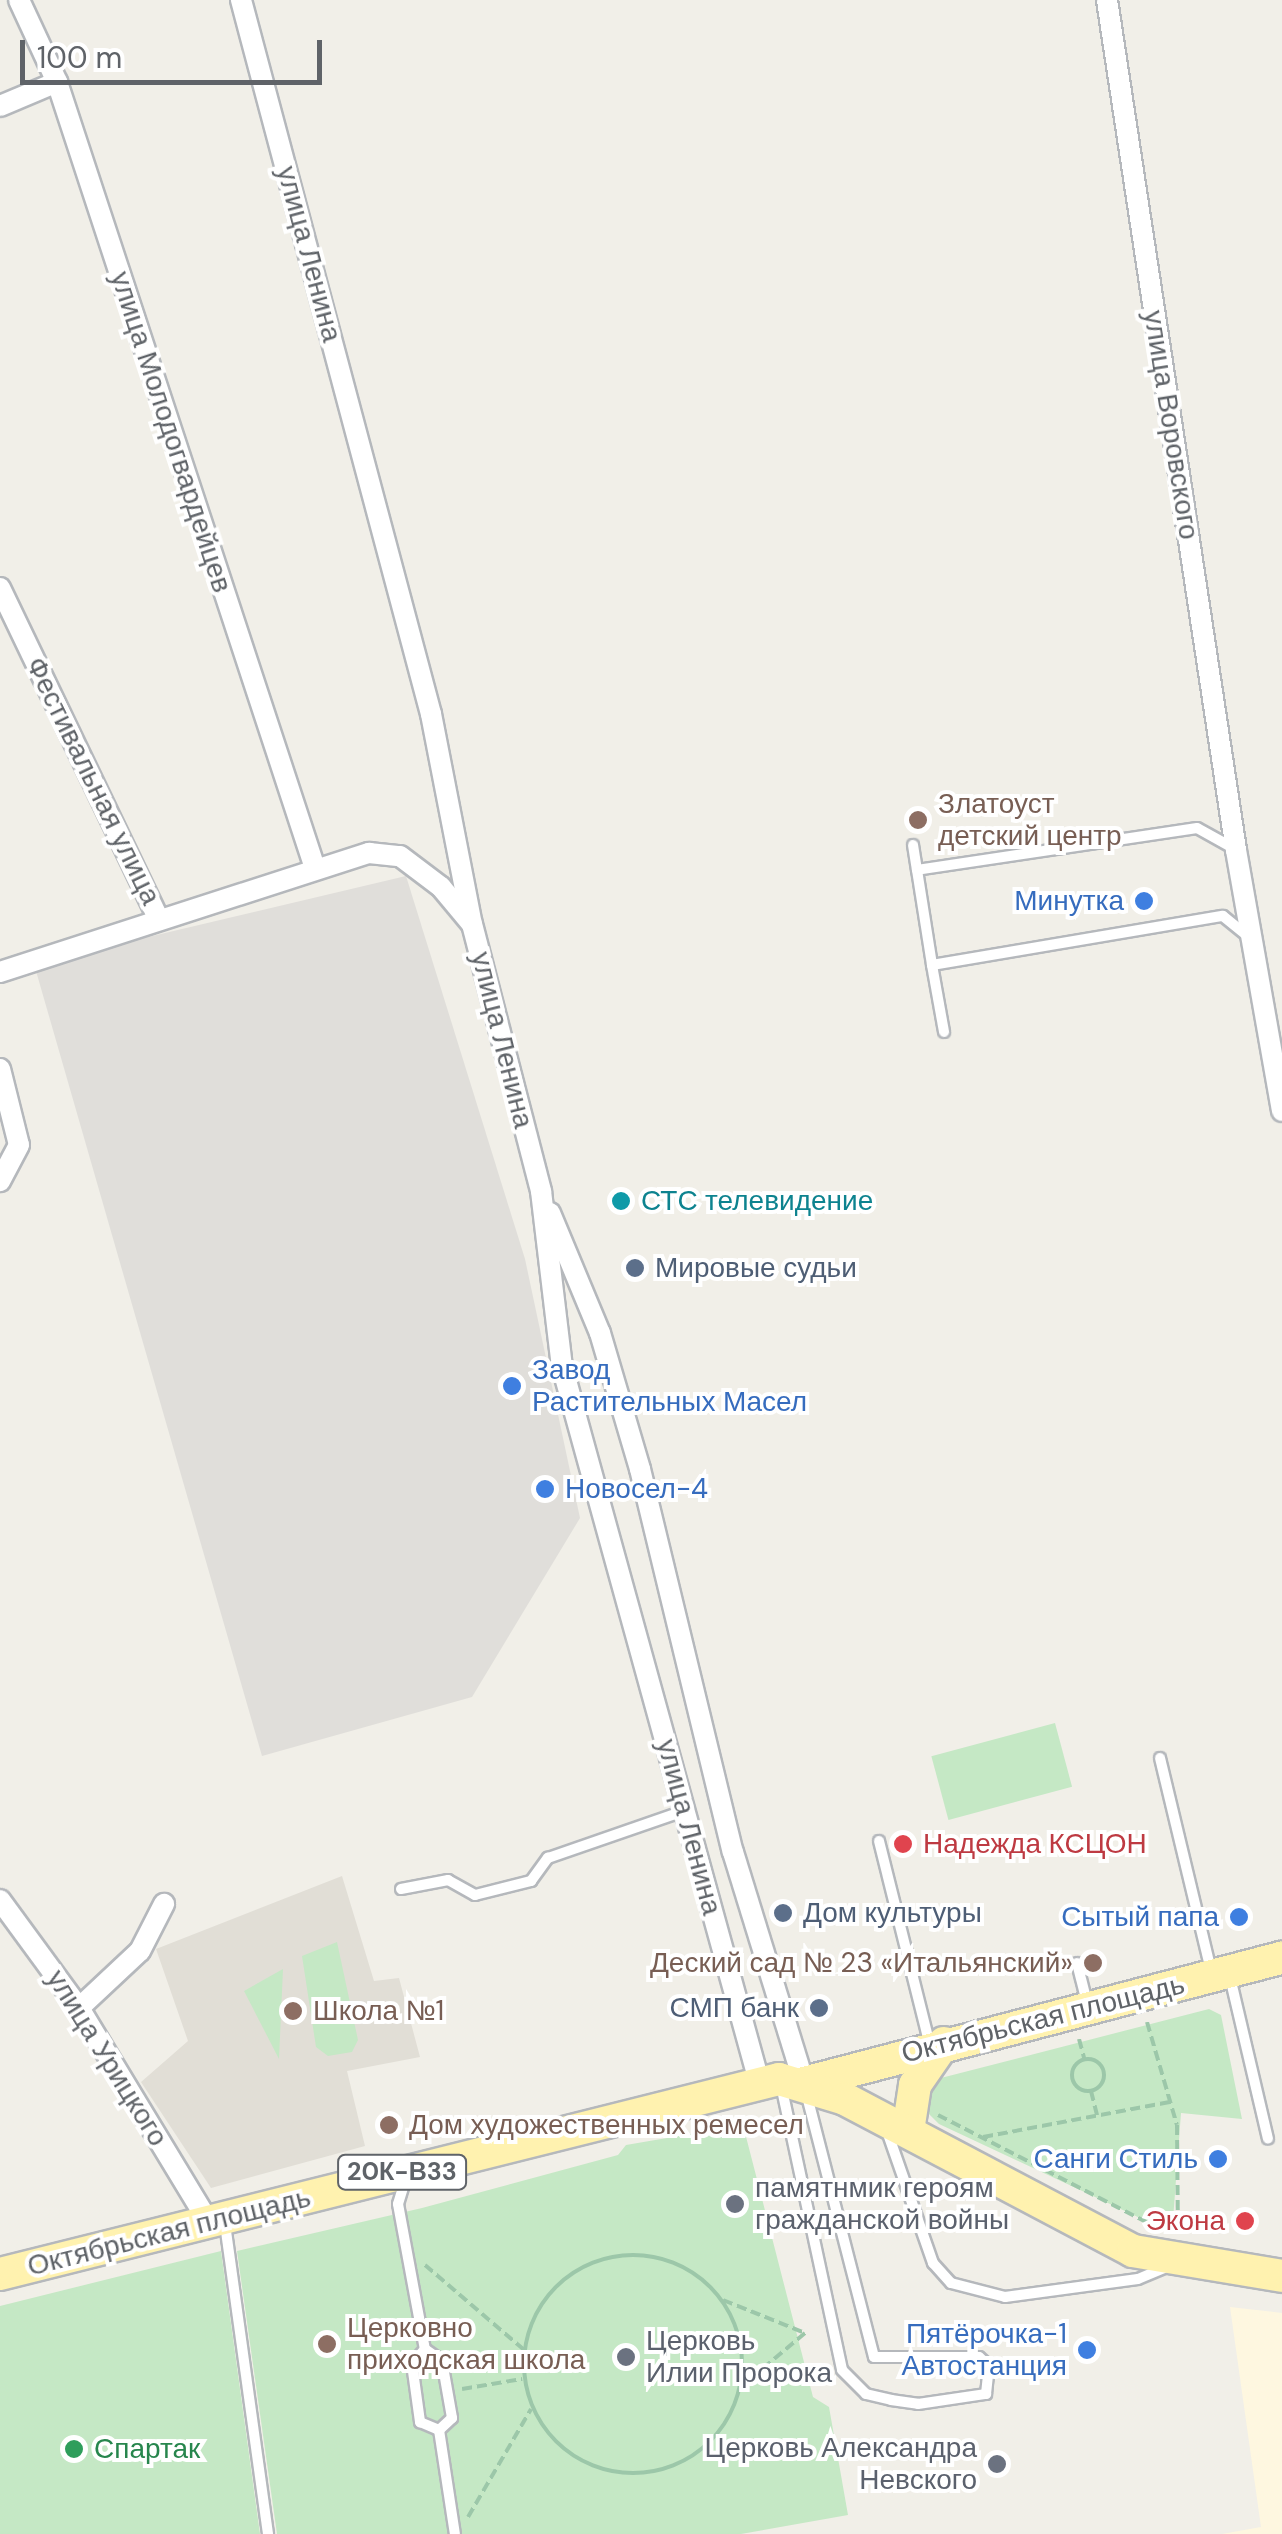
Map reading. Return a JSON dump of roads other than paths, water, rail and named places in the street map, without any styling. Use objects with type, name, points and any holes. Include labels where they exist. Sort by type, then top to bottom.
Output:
[{"type":"main road","name":"Октябрьская площадь","points":[[0,2274],[408,2170],[937,2045],[1282,1958]]},
{"type":"main road","points":[[909,2121],[915,2085],[937,2045]]},
{"type":"main road","points":[[781,2081],[909,2121],[1133,2251],[1176,2263],[1282,2276]]},
{"type":"street","name":"улица Молодогвардейцев","points":[[19,0],[57,82],[315,868]]},
{"type":"street","name":"улица Ленина","points":[[241,0],[431,714],[472,924],[541,1191],[562,1366],[685,1810],[781,2081]]},
{"type":"street","name":"улица Воровского","points":[[1107,0],[1236,850],[1282,1111]]},
{"type":"street","points":[[0,106],[57,82]]},
{"type":"street","name":"Фестивальная улица","points":[[0,588],[160,920]]},
{"type":"street","points":[[0,972],[368,853],[400,856],[441,887],[472,924]]},
{"type":"street","points":[[0,1069],[19,1145],[0,1181]]},
{"type":"street","points":[[541,1191],[600,1333],[630,1435],[733,1852],[781,2081]]},
{"type":"street","name":"улица Урицкого","points":[[0,1900],[79,2008],[216,2220]]},
{"type":"street","points":[[79,2008],[140,1951],[164,1904]]},
{"type":"lane","points":[[917,870],[1196,828],[1236,850]]},
{"type":"lane","points":[[913,845],[944,1032]]},
{"type":"lane","points":[[932,965],[1224,916],[1252,940]]},
{"type":"lane","points":[[1160,1758],[1268,2139]]},
{"type":"lane","points":[[401,1889],[448,1880],[475,1895],[532,1881],[548,1858],[685,1810]]},
{"type":"lane","points":[[880,1841],[937,2045]]},
{"type":"lane","points":[[1076,1963],[1088,2006]]},
{"type":"lane","points":[[781,2081],[874,2358],[980,2357],[992,2381],[986,2394],[891,2400],[866,2394],[842,2370],[781,2081]]},
{"type":"lane","points":[[909,2121],[933,2262],[951,2283],[1006,2297],[1066,2292],[1138,2279],[1176,2263]]},
{"type":"lane","points":[[408,2170],[398,2204],[425,2349],[442,2362],[452,2418],[439,2430]]},
{"type":"lane","points":[[216,2220],[268,2534]]},
{"type":"lane","points":[[425,2349],[412,2364],[420,2422],[439,2430]]},
{"type":"lane","points":[[439,2430],[456,2534]]},
{"type":"place","name":"Златоуст детский центр","points":[[918,820]]},
{"type":"place","name":"Минутка","points":[[1144,901]]},
{"type":"place","name":"СТС телевидение","points":[[621,1201]]},
{"type":"place","name":"Мировые судьи","points":[[635,1268]]},
{"type":"place","name":"Завод Растительных Масел","points":[[512,1386]]},
{"type":"place","name":"Новосел-4","points":[[545,1489]]},
{"type":"place","name":"Надежда КСЦОН","points":[[903,1844]]},
{"type":"place","name":"Дом культуры","points":[[783,1913]]},
{"type":"place","name":"Сытый папа","points":[[1239,1917]]},
{"type":"place","name":"Деский сад № 23 «Итальянский»","points":[[1093,1963]]},
{"type":"place","name":"СМП банк","points":[[819,2008]]},
{"type":"place","name":"Школа №1","points":[[293,2011]]},
{"type":"place","name":"Дом художественных ремесел","points":[[389,2125]]},
{"type":"place","name":"Санги Стиль","points":[[1218,2159]]},
{"type":"place","name":"памятнмик героям гражданской войны","points":[[735,2204]]},
{"type":"place","name":"Экона","points":[[1245,2221]]},
{"type":"place","name":"Церковно приходская школа","points":[[327,2344]]},
{"type":"place","name":"Пятёрочка-1 Автостанция","points":[[1087,2350]]},
{"type":"place","name":"Церковь Илии Пророка","points":[[626,2357]]},
{"type":"place","name":"Спартак","points":[[74,2449]]},
{"type":"place","name":"Церковь Александра Невского","points":[[997,2464]]}]
